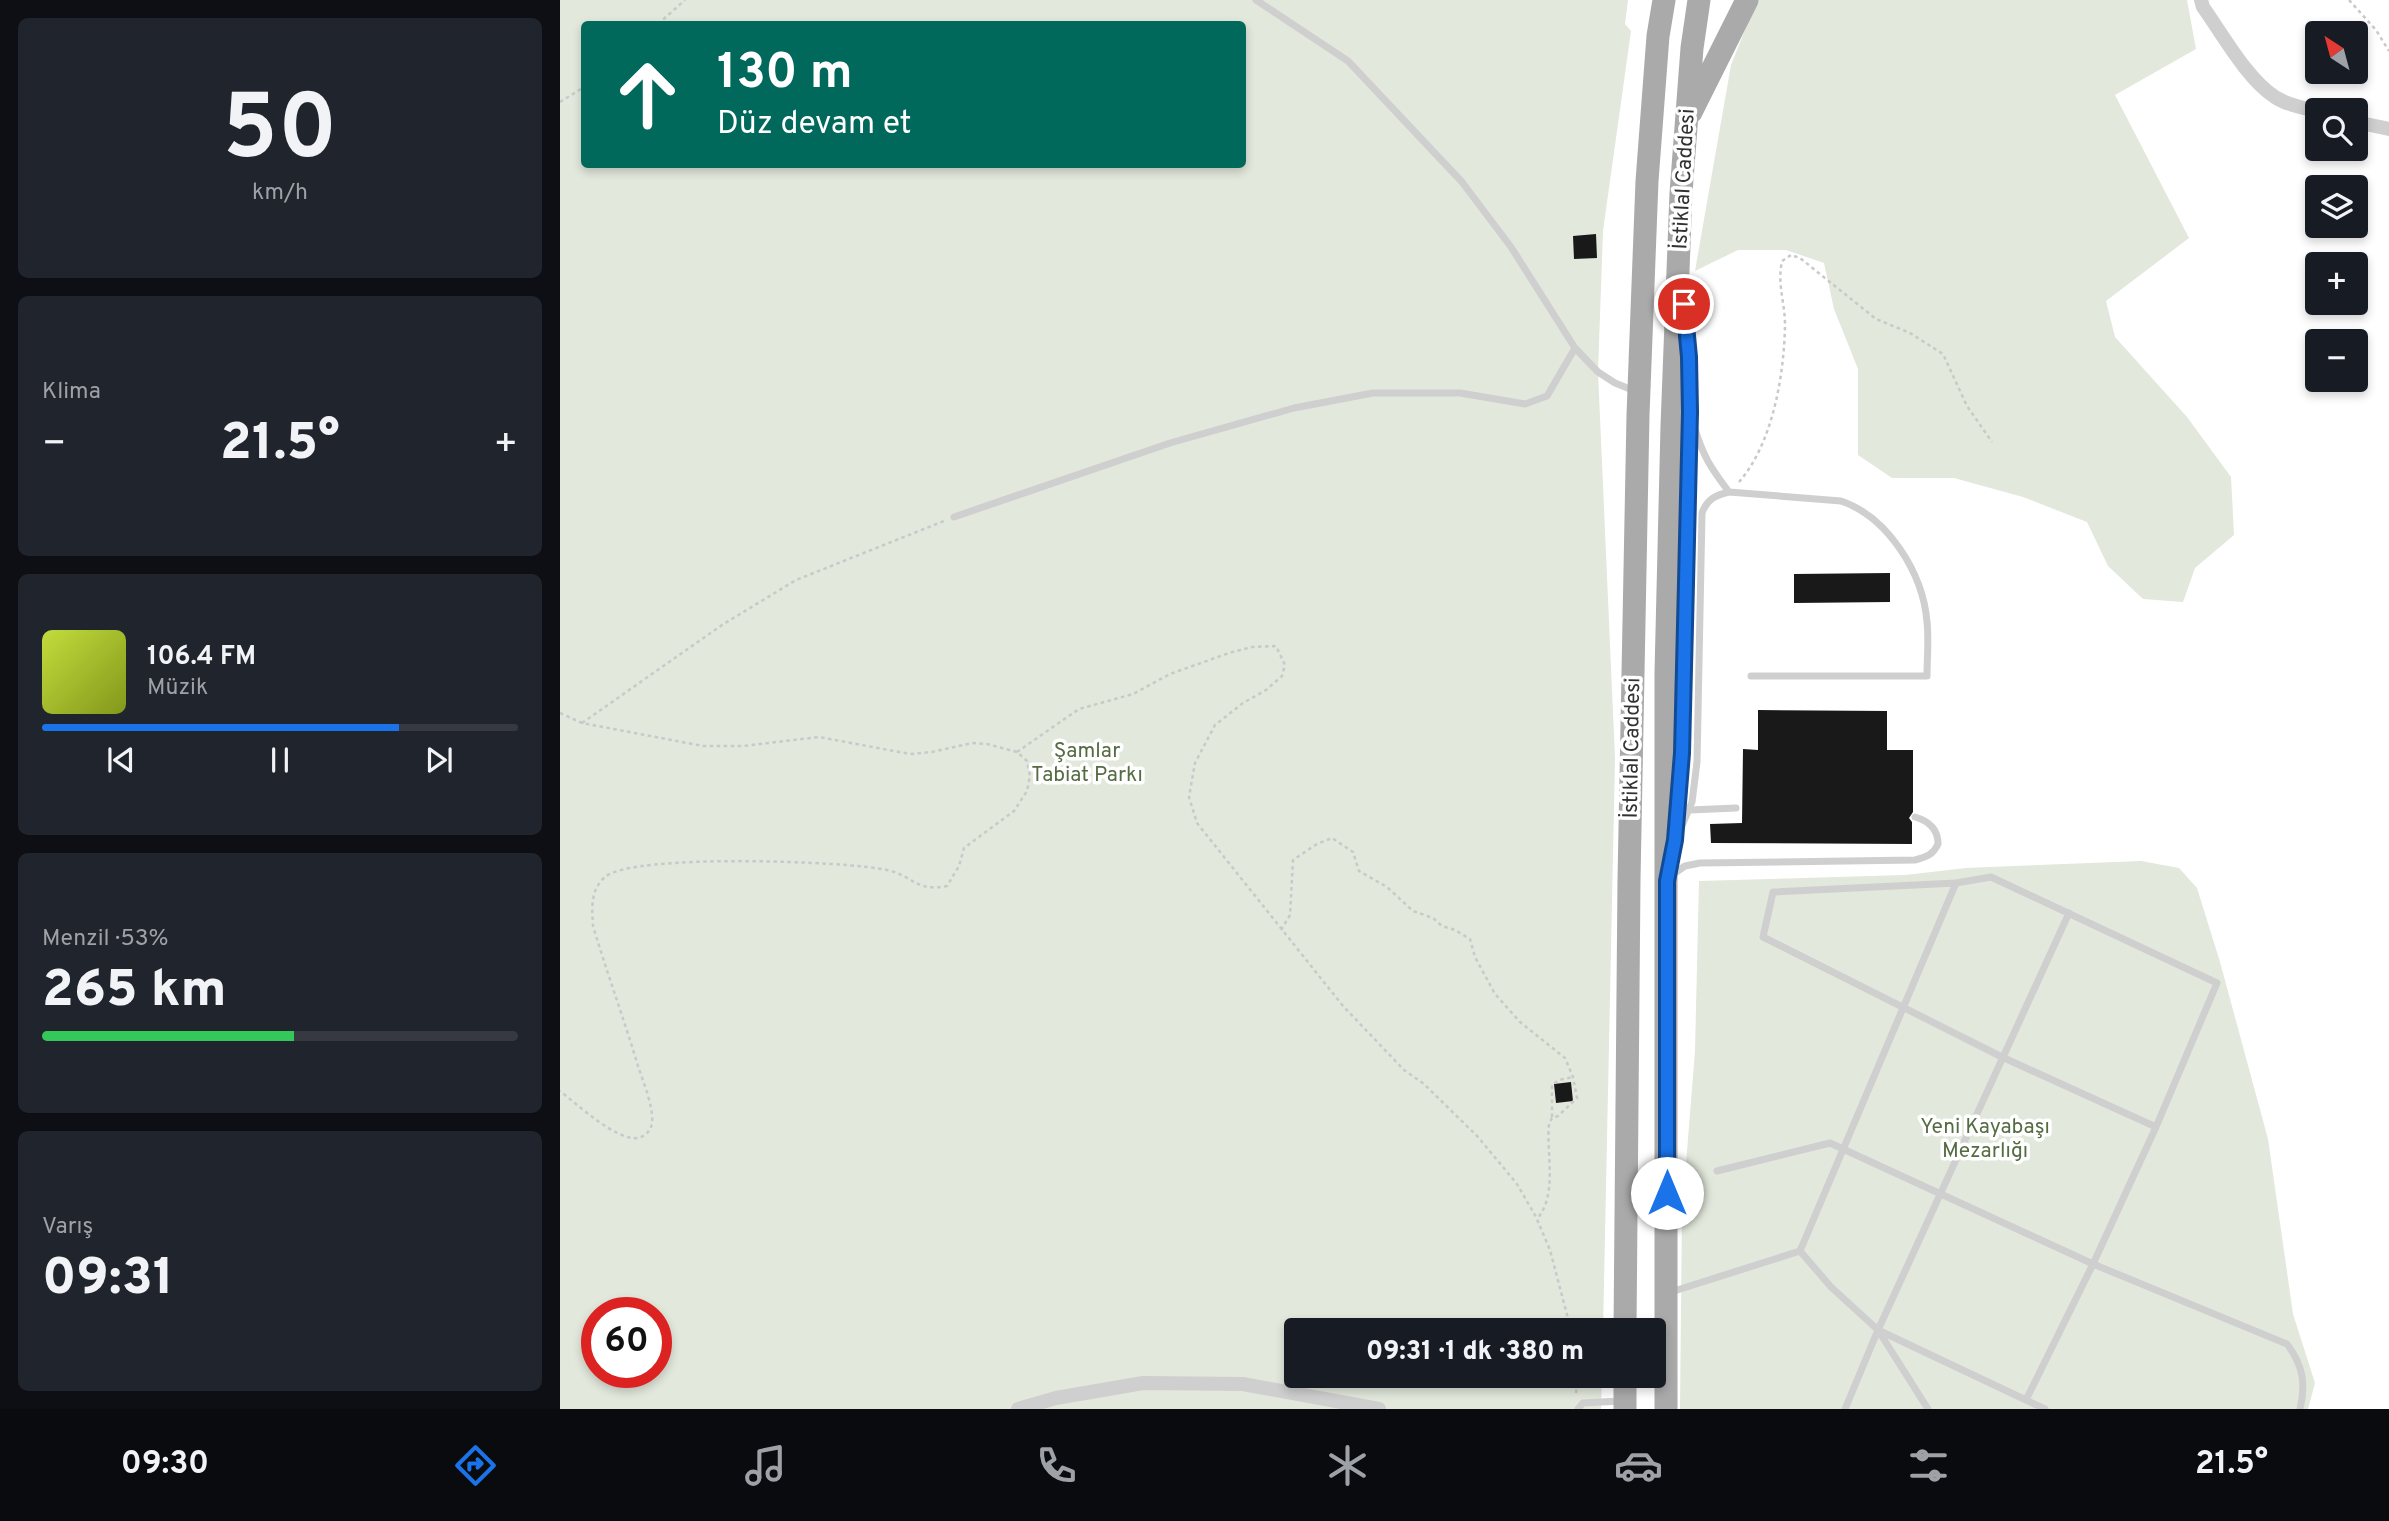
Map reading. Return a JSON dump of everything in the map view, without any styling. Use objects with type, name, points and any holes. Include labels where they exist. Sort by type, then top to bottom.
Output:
[{"type":"main road","name":"İstiklal Caddesi","points":[[1625,1318],[1629,867],[1639,393],[1647,181],[1658,36],[1664,0]]},
{"type":"main road","name":"İstiklal Caddesi","points":[[1666,1409],[1667,659],[1672,426],[1686,121],[1699,0]]},
{"type":"main road","points":[[1686,121],[1747,0]]},
{"type":"street","points":[[2201,0],[2203,7],[2264,88],[2276,98],[2305,107]]},
{"type":"street","points":[[2368,125],[2389,129]]},
{"type":"street","points":[[1667,881],[1675,840],[1682,753],[1690,412],[1689,357],[1679,250]]},
{"type":"street","points":[[1017,1409],[1056,1398],[1143,1383],[1243,1384],[1379,1409]]},
{"type":"lane","points":[[1256,0],[1348,61],[1462,182],[1511,247],[1575,348],[1598,372],[1639,393]]},
{"type":"lane","points":[[954,517],[1170,443],[1294,408],[1373,393],[1460,393],[1525,404],[1547,396],[1575,348]]},
{"type":"lane","points":[[1690,412],[1703,454],[1710,468],[1729,492]]},
{"type":"lane","points":[[1675,840],[1690,810],[1697,762],[1705,505],[1712,498],[1729,492],[1841,500],[1854,505],[1889,533],[1903,552],[1918,587],[1927,620],[1927,676],[1751,676]]},
{"type":"lane","points":[[1690,810],[1736,808]]},
{"type":"lane","points":[[1667,881],[1685,866],[1700,863],[1915,860],[1927,857],[1938,844],[1938,835],[1925,820],[1915,817]]},
{"type":"lane","points":[[2026,1400],[2156,1127],[2217,983],[1991,877],[1956,883],[1773,892],[1763,937],[2002,1056],[2156,1127]]},
{"type":"lane","points":[[1667,1293],[1800,1251],[1956,883]]},
{"type":"lane","points":[[1844,1409],[2069,913]]},
{"type":"lane","points":[[1717,1171],[1830,1143],[2093,1264],[2287,1344],[2297,1357],[2304,1381],[2300,1409]]},
{"type":"lane","points":[[1800,1251],[1831,1287],[1878,1330],[1928,1409]]},
{"type":"lane","points":[[1878,1330],[2045,1409]]},
{"type":"lane","points":[[1578,1409],[1583,1403],[1625,1405]]},
{"type":"path","points":[[660,21],[685,0]]},
{"type":"path","points":[[2349,0],[2384,41],[2389,51]]},
{"type":"path","points":[[560,102],[581,89]]},
{"type":"path","points":[[1729,492],[1754,462],[1780,385],[1785,323],[1778,278],[1782,261],[1791,255],[1800,258],[1876,318],[1910,333],[1943,354],[1967,406],[1992,442]]},
{"type":"path","points":[[582,723],[723,625],[796,580],[954,517]]},
{"type":"path","points":[[1017,752],[1079,709],[1133,694],[1170,674],[1229,653],[1252,647],[1276,646],[1285,665],[1282,676],[1215,725],[1195,763],[1189,797],[1198,823],[1352,1016],[1404,1070],[1424,1084],[1478,1137],[1517,1184],[1537,1220],[1549,1250],[1568,1318]]},
{"type":"path","points":[[560,713],[582,723],[703,746],[743,746],[819,737],[910,754],[972,743],[987,744],[1017,752],[1027,761],[1030,776],[1027,791],[1014,811],[964,848],[959,866],[947,886],[929,889],[889,870],[726,860],[627,869],[607,875],[598,885],[592,900],[593,926],[646,1090],[652,1122],[649,1132],[640,1138],[630,1138],[596,1119],[560,1091]]},
{"type":"path","points":[[1282,930],[1290,915],[1293,860],[1317,844],[1332,838],[1353,852],[1357,867],[1363,874],[1387,887],[1413,911],[1433,918],[1442,926],[1471,939],[1475,957],[1489,987],[1520,1021],[1548,1045],[1562,1053],[1573,1077],[1577,1098],[1558,1116],[1552,1118]]},
{"type":"path","points":[[1537,1220],[1545,1208],[1549,1186],[1548,1133],[1552,1118],[1552,1085],[1559,1080],[1573,1077]]},
{"type":"green space","name":"Şamlar Tabiat Parkı","points":[[560,0],[1628,0],[1625,24],[1631,31],[1603,231],[1598,372],[1615,758],[1603,1318],[1284,1318],[1284,1388],[1602,1388],[1601,1409],[560,1409]]},
{"type":"green space","points":[[1757,0],[2187,0],[2196,49],[2115,95],[2189,238],[2106,301],[2115,337],[2187,417],[2231,477],[2234,535],[2195,568],[2183,602],[2143,599],[2108,566],[2087,522],[2023,497],[1954,478],[1892,478],[1858,455],[1858,369],[1834,309],[1824,263],[1786,250],[1738,250],[1695,271],[1731,65]]},
{"type":"green space","name":"Yeni Kayabaşı Mezarlığı","points":[[2141,861],[2179,868],[2197,888],[2220,962],[2268,1139],[2293,1314],[2315,1383],[2308,1409],[1680,1409],[1682,1214],[1695,1051],[1699,881],[1905,875],[1966,868]]},
{"type":"building","points":[[1596,234],[1597,258],[1574,259],[1573,236]]},
{"type":"building","points":[[1890,573],[1890,602],[1794,603],[1794,574]]},
{"type":"building","points":[[1758,710],[1887,711],[1887,750],[1913,750],[1913,812],[1909,818],[1912,822],[1912,844],[1711,843],[1710,824],[1742,823],[1743,749],[1758,750]]},
{"type":"building","points":[[1571,1082],[1573,1101],[1556,1103],[1554,1084]]},
{"type":"route","points":[[1667,1193],[1667,881],[1675,840],[1682,753],[1690,412],[1684,304]]}]
